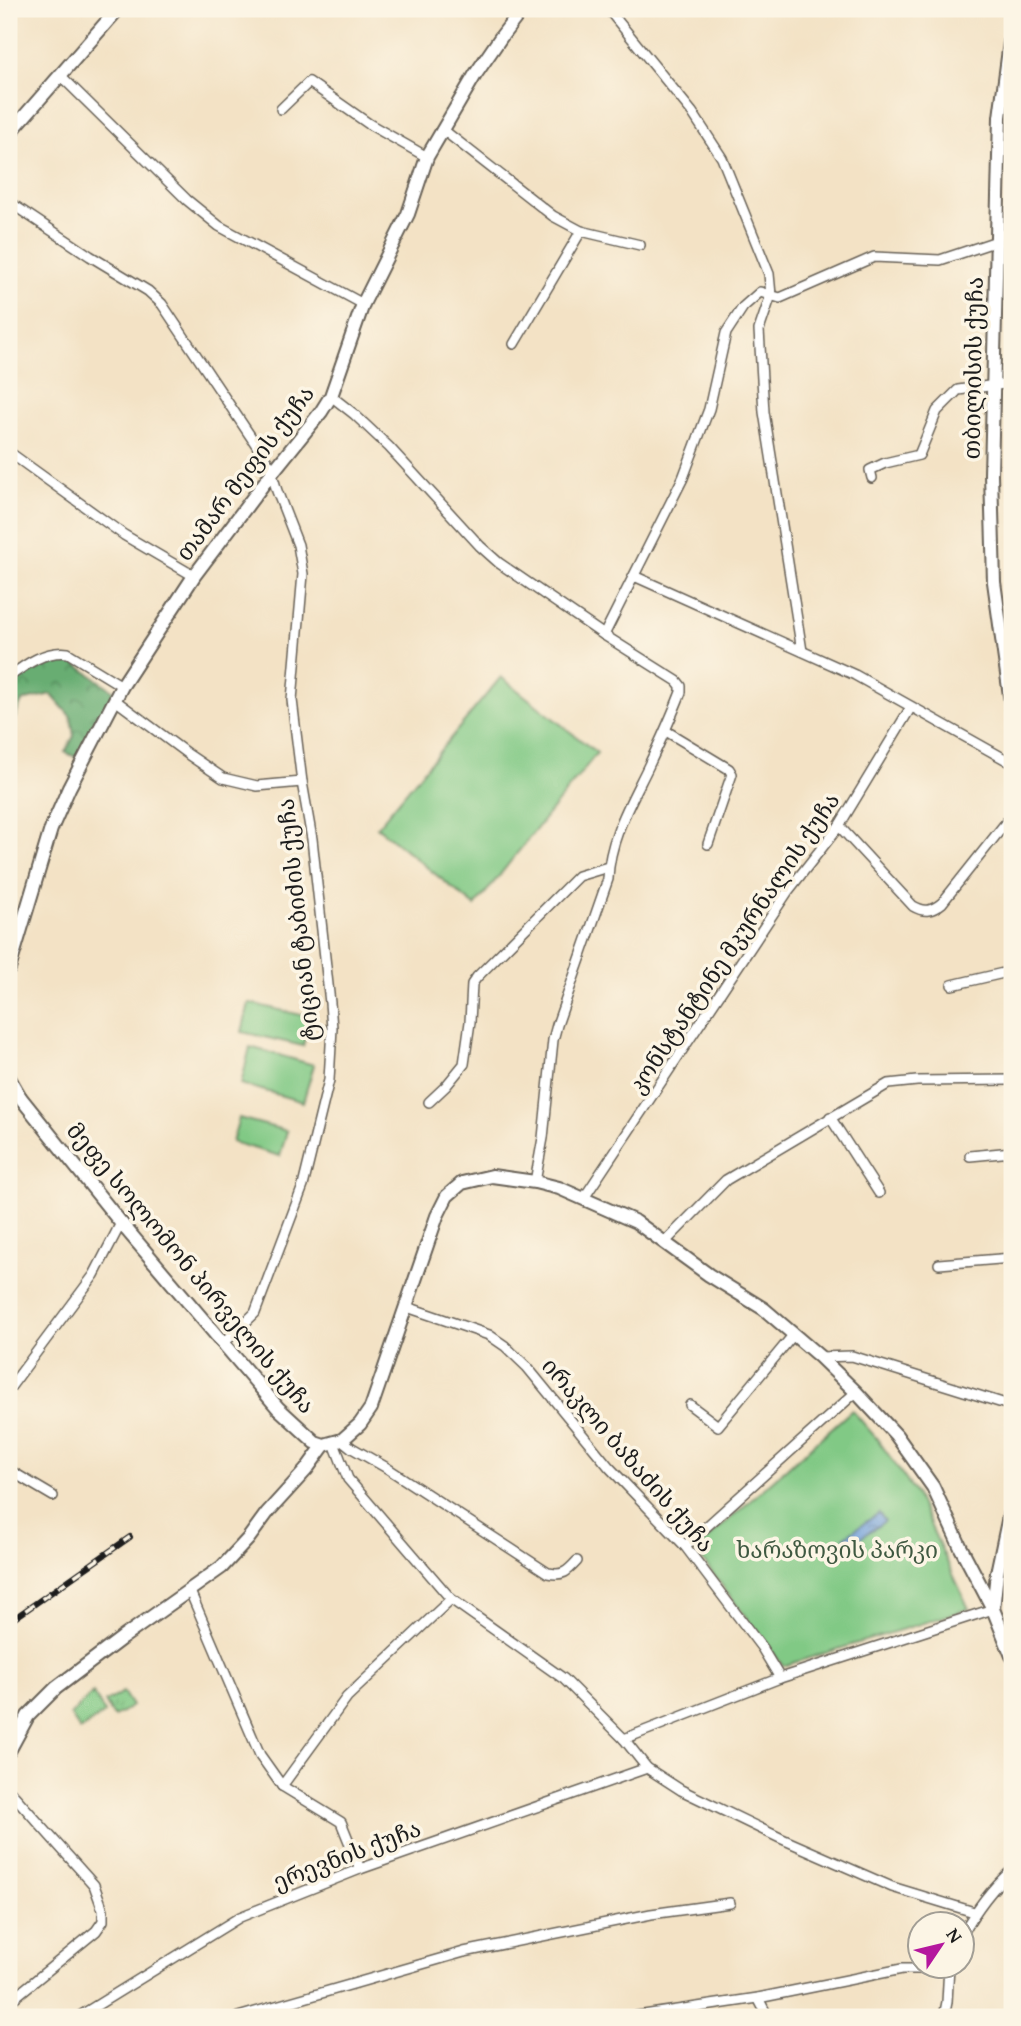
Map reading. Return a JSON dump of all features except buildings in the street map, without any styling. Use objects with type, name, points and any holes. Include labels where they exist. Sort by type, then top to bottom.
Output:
[{"type":"main road","points":[[9,134],[118,9]]},
{"type":"main road","name":"თამარ მეფის ქუჩა","points":[[9,969],[51,829],[69,788],[122,686],[194,576],[331,396],[363,304],[408,214],[428,157],[442,129],[519,11]]},
{"type":"main road","name":"თბილისის ქუჩა","points":[[1012,27],[1000,117],[991,474],[994,582],[1012,710]]},
{"type":"main road","name":"მეფე სოლომონ პირველის ქუჩა","points":[[9,1078],[14,1095],[278,1408],[315,1442],[333,1442]]},
{"type":"main road","points":[[9,1751],[28,1716],[56,1688],[222,1567],[267,1513],[333,1442],[360,1424],[371,1408],[437,1216],[447,1196],[462,1183],[492,1176],[559,1188],[636,1222],[709,1275],[764,1309],[820,1357],[896,1435],[933,1487],[993,1609],[1012,1656]]},
{"type":"main road","points":[[993,1609],[997,1573],[1012,1502]]},
{"type":"street","points":[[608,9],[692,112],[722,158],[769,274],[771,295],[759,330],[764,412],[802,650]]},
{"type":"street","points":[[60,75],[187,201],[219,226],[363,304]]},
{"type":"street","points":[[281,109],[309,82],[369,124],[428,157]]},
{"type":"street","points":[[442,129],[553,216],[581,232],[640,245]]},
{"type":"street","name":"ტიციან ტაბიძის ქუჩა","points":[[9,202],[148,291],[162,304],[269,464],[299,545],[303,574],[292,700],[312,839],[330,1003],[332,1028],[329,1080],[303,1186],[255,1313],[223,1343]]},
{"type":"street","points":[[514,344],[581,232]]},
{"type":"street","points":[[604,635],[688,466],[709,409],[726,333],[743,307],[760,292],[780,298],[874,257],[940,260],[997,241]]},
{"type":"street","points":[[872,478],[870,470],[885,463],[919,455],[937,411],[958,390],[1012,383]]},
{"type":"street","points":[[331,396],[389,447],[499,563],[681,686],[666,731],[626,812],[615,841],[608,867],[608,879],[557,1024],[535,1182]]},
{"type":"street","points":[[9,452],[124,535],[194,576]]},
{"type":"street","points":[[634,576],[855,675],[1012,763]]},
{"type":"street","points":[[9,677],[48,654],[57,652],[68,653],[122,686]]},
{"type":"street","points":[[116,700],[223,778],[257,786],[302,782]]},
{"type":"street","name":"კონსტანტინე მკურნალის ქუჩა","points":[[584,1198],[788,891],[839,827],[911,707]]},
{"type":"street","points":[[666,731],[729,769],[732,774],[708,844]]},
{"type":"street","points":[[839,827],[913,906],[921,911],[932,910],[942,903],[1012,814]]},
{"type":"street","points":[[429,1102],[464,1064],[472,985],[477,977],[578,876],[608,867]]},
{"type":"street","points":[[952,985],[1012,971]]},
{"type":"street","points":[[664,1243],[726,1180],[888,1084],[1012,1080]]},
{"type":"street","points":[[830,1117],[879,1193]]},
{"type":"street","points":[[970,1156],[1012,1152]]},
{"type":"street","points":[[9,1389],[94,1275],[121,1223]]},
{"type":"street","points":[[939,1264],[1012,1258]]},
{"type":"street","name":"ირაკლი ბაზაძის ქუჩა","points":[[407,1307],[489,1335],[527,1367],[609,1467],[685,1546],[762,1648],[780,1678]]},
{"type":"street","points":[[690,1405],[718,1426],[794,1334]]},
{"type":"street","points":[[820,1357],[852,1356],[1012,1406]]},
{"type":"street","points":[[685,1546],[856,1392]]},
{"type":"street","points":[[333,1442],[352,1448],[387,1468],[548,1573],[565,1573],[577,1560]]},
{"type":"street","points":[[333,1442],[348,1479],[451,1599],[564,1679],[624,1739],[647,1768],[681,1790],[780,1838],[892,1887],[967,1910]]},
{"type":"street","points":[[9,1470],[53,1496]]},
{"type":"street","points":[[189,1589],[260,1755],[282,1786],[341,1822],[360,1869]]},
{"type":"street","points":[[282,1786],[347,1697],[451,1599]]},
{"type":"street","points":[[624,1739],[780,1678],[993,1609]]},
{"type":"street","name":"ერევნის ქუჩა","points":[[78,2017],[240,1917],[360,1869],[647,1768]]},
{"type":"street","points":[[9,1790],[94,1885],[103,1910],[103,1921],[96,1931],[9,2002]]},
{"type":"street","points":[[976,1910],[1012,1870]]},
{"type":"street","points":[[238,2017],[464,1952],[651,1914],[730,1903]]},
{"type":"street","points":[[630,2017],[758,1998],[906,1969]]},
{"type":"street","points":[[944,2017],[948,1980]]},
{"type":"street","points":[[758,1998],[768,2017]]},
{"type":"green space","points":[[67,658],[114,691],[77,758],[65,752],[74,736],[71,717],[51,694],[22,701],[9,731],[9,682],[36,665]]},
{"type":"green space","points":[[501,677],[597,753],[475,906],[377,827]]},
{"type":"green space","points":[[249,1003],[310,1017],[303,1046],[242,1032]]},
{"type":"green space","points":[[250,1047],[314,1065],[303,1102],[241,1084]]},
{"type":"green space","points":[[239,1118],[287,1131],[280,1156],[232,1142]]},
{"type":"green space","name":"ხარაზოვის პარკი","points":[[852,1410],[878,1440],[916,1494],[969,1609],[783,1666],[695,1550]]},
{"type":"green space","points":[[123,1692],[132,1706],[114,1717],[105,1702]]},
{"type":"green space","points":[[93,1693],[105,1713],[80,1730],[70,1715]]},
{"type":"water","points":[[879,1513],[885,1521],[850,1545],[844,1537]]},
{"type":"railway","points":[[9,1622],[130,1537]]}]
